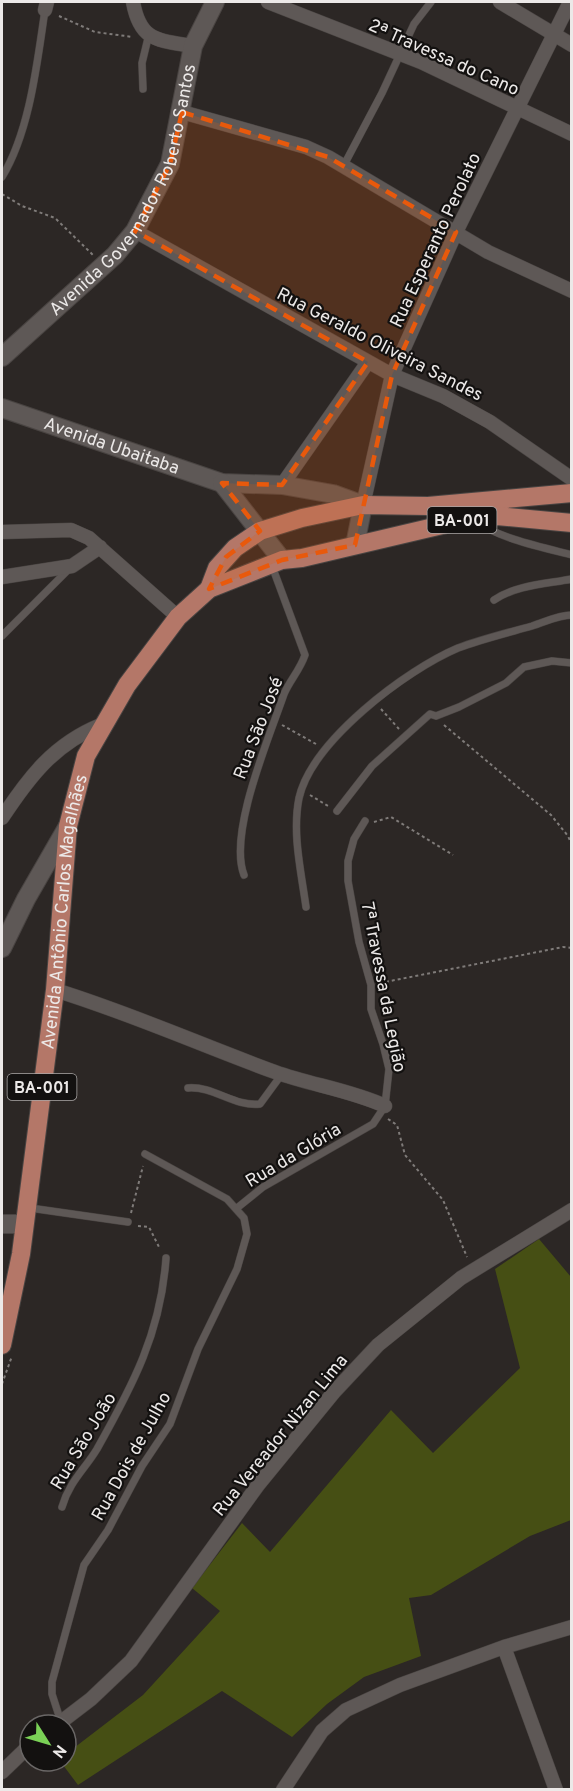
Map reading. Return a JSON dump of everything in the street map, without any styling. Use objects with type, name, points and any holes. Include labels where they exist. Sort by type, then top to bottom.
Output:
[{"type":"main road","name":"Avenida Governador Roberto Santos","points":[[2,357],[104,265],[135,231],[170,164],[182,112],[193,46],[215,2]]},
{"type":"main road","name":"Avenida Ubaitaba","points":[[2,408],[222,483],[282,485],[333,494],[363,506]]},
{"type":"main road","points":[[222,483],[260,531],[276,562]]},
{"type":"main road","name":"Avenida Ubaitaba","points":[[260,531],[302,518],[363,506],[428,506],[572,493]]},
{"type":"main road","points":[[356,545],[363,506]]},
{"type":"main road","name":"BA-001","points":[[276,562],[472,518],[497,516],[572,523]]},
{"type":"main road","name":"Avenida Antônio Carlos Magalhães","points":[[209,589],[217,568],[226,557],[260,531]]},
{"type":"main road","name":"Avenida Antônio Carlos Magalhães","points":[[2,1345],[15,1288],[55,990],[68,826],[86,756],[101,724],[178,617],[209,589],[276,562]]},
{"type":"main road","points":[[2,948],[68,826]]},
{"type":"main road","points":[[2,1224],[24,1224]]},
{"type":"street","points":[[133,2],[137,24],[149,34],[163,40],[193,46]]},
{"type":"street","name":"2ª Travessa do Cano","points":[[268,2],[400,54],[572,134]]},
{"type":"street","points":[[500,2],[572,45]]},
{"type":"street","name":"Rua Esperanto Perolato","points":[[363,506],[392,375],[456,232],[570,2]]},
{"type":"street","points":[[182,112],[306,147],[344,165],[488,252],[572,291]]},
{"type":"street","name":"Rua Geraldo Oliveira Sandes","points":[[135,231],[392,375],[443,396],[490,422],[572,479]]},
{"type":"street","points":[[282,485],[368,362]]},
{"type":"street","points":[[2,532],[71,530],[89,538],[178,617]]},
{"type":"street","points":[[2,577],[72,566],[100,548]]},
{"type":"street","points":[[2,818],[44,761],[64,743],[101,724]]},
{"type":"street","points":[[55,990],[129,1013],[282,1074],[361,1095],[383,1110]]},
{"type":"street","name":"Rua Vereador Nizan Lima","points":[[73,1713],[132,1661],[258,1485],[334,1392],[378,1346],[474,1270],[572,1210]]},
{"type":"street","points":[[283,1790],[322,1731],[346,1710],[400,1685],[504,1647],[572,1627]]},
{"type":"street","points":[[504,1647],[556,1790]]},
{"type":"street","points":[[2,1772],[18,1757]]},
{"type":"lane","points":[[344,165],[414,24],[431,2]]},
{"type":"lane","points":[[2,177],[16,147],[34,78],[46,6]]},
{"type":"lane","points":[[143,89],[142,63],[149,34]]},
{"type":"lane","points":[[472,518],[483,526],[517,540],[572,555]]},
{"type":"lane","name":"Rua São José","points":[[244,876],[241,868],[244,812],[274,720],[289,682],[300,669],[305,655],[276,562]]},
{"type":"lane","points":[[2,636],[72,566]]},
{"type":"lane","points":[[494,600],[503,593],[572,579]]},
{"type":"lane","points":[[306,907],[297,847],[302,791],[334,736],[410,674],[458,648],[572,615]]},
{"type":"lane","points":[[337,810],[372,766],[428,716],[436,716],[506,683],[524,667],[552,661],[572,663]]},
{"type":"lane","name":"7ª Travessa da Legião","points":[[365,821],[354,839],[348,861],[348,881],[359,942],[371,985],[371,1009],[389,1069],[383,1110]]},
{"type":"lane","points":[[188,1088],[200,1087],[238,1102],[260,1104],[282,1074]]},
{"type":"lane","name":"Rua da Glória","points":[[146,1154],[202,1184],[237,1208],[263,1187],[358,1134],[383,1110]]},
{"type":"lane","name":"Rua Dois de Julho","points":[[56,1713],[52,1682],[79,1577],[142,1466],[170,1424],[198,1349],[237,1269],[247,1228],[237,1208]]},
{"type":"lane","points":[[37,1209],[128,1222]]},
{"type":"lane","name":"Rua São João","points":[[62,1507],[73,1480],[95,1452],[126,1398],[140,1362],[152,1340],[164,1293],[166,1257]]},
{"type":"path","points":[[46,6],[95,32],[135,38],[149,34]]},
{"type":"path","points":[[2,194],[22,206],[56,218],[75,240],[104,265]]},
{"type":"path","points":[[376,702],[403,733]]},
{"type":"path","points":[[436,716],[551,815],[568,836],[572,845]]},
{"type":"path","points":[[274,720],[325,749]]},
{"type":"path","points":[[302,791],[337,810]]},
{"type":"path","points":[[365,821],[378,822],[391,818],[453,855]]},
{"type":"path","points":[[371,985],[563,947],[572,948]]},
{"type":"path","points":[[383,1110],[397,1125],[405,1155],[443,1200],[474,1270]]},
{"type":"path","points":[[146,1154],[128,1222],[149,1227],[166,1257]]},
{"type":"highlighted area","points":[[182,112],[328,157],[456,232],[392,375],[355,545],[282,560],[209,589],[226,557],[260,531],[222,483],[282,485],[368,362],[135,231],[170,164]]},
{"type":"green space","points":[[539,1239],[571,1277],[571,1520],[530,1536],[431,1595],[409,1598],[421,1656],[364,1677],[327,1704],[292,1737],[222,1691],[78,1785],[69,1773],[78,1773],[78,1745],[143,1695],[220,1611],[192,1588],[242,1523],[270,1552],[391,1410],[433,1453],[520,1368],[495,1269]]}]
